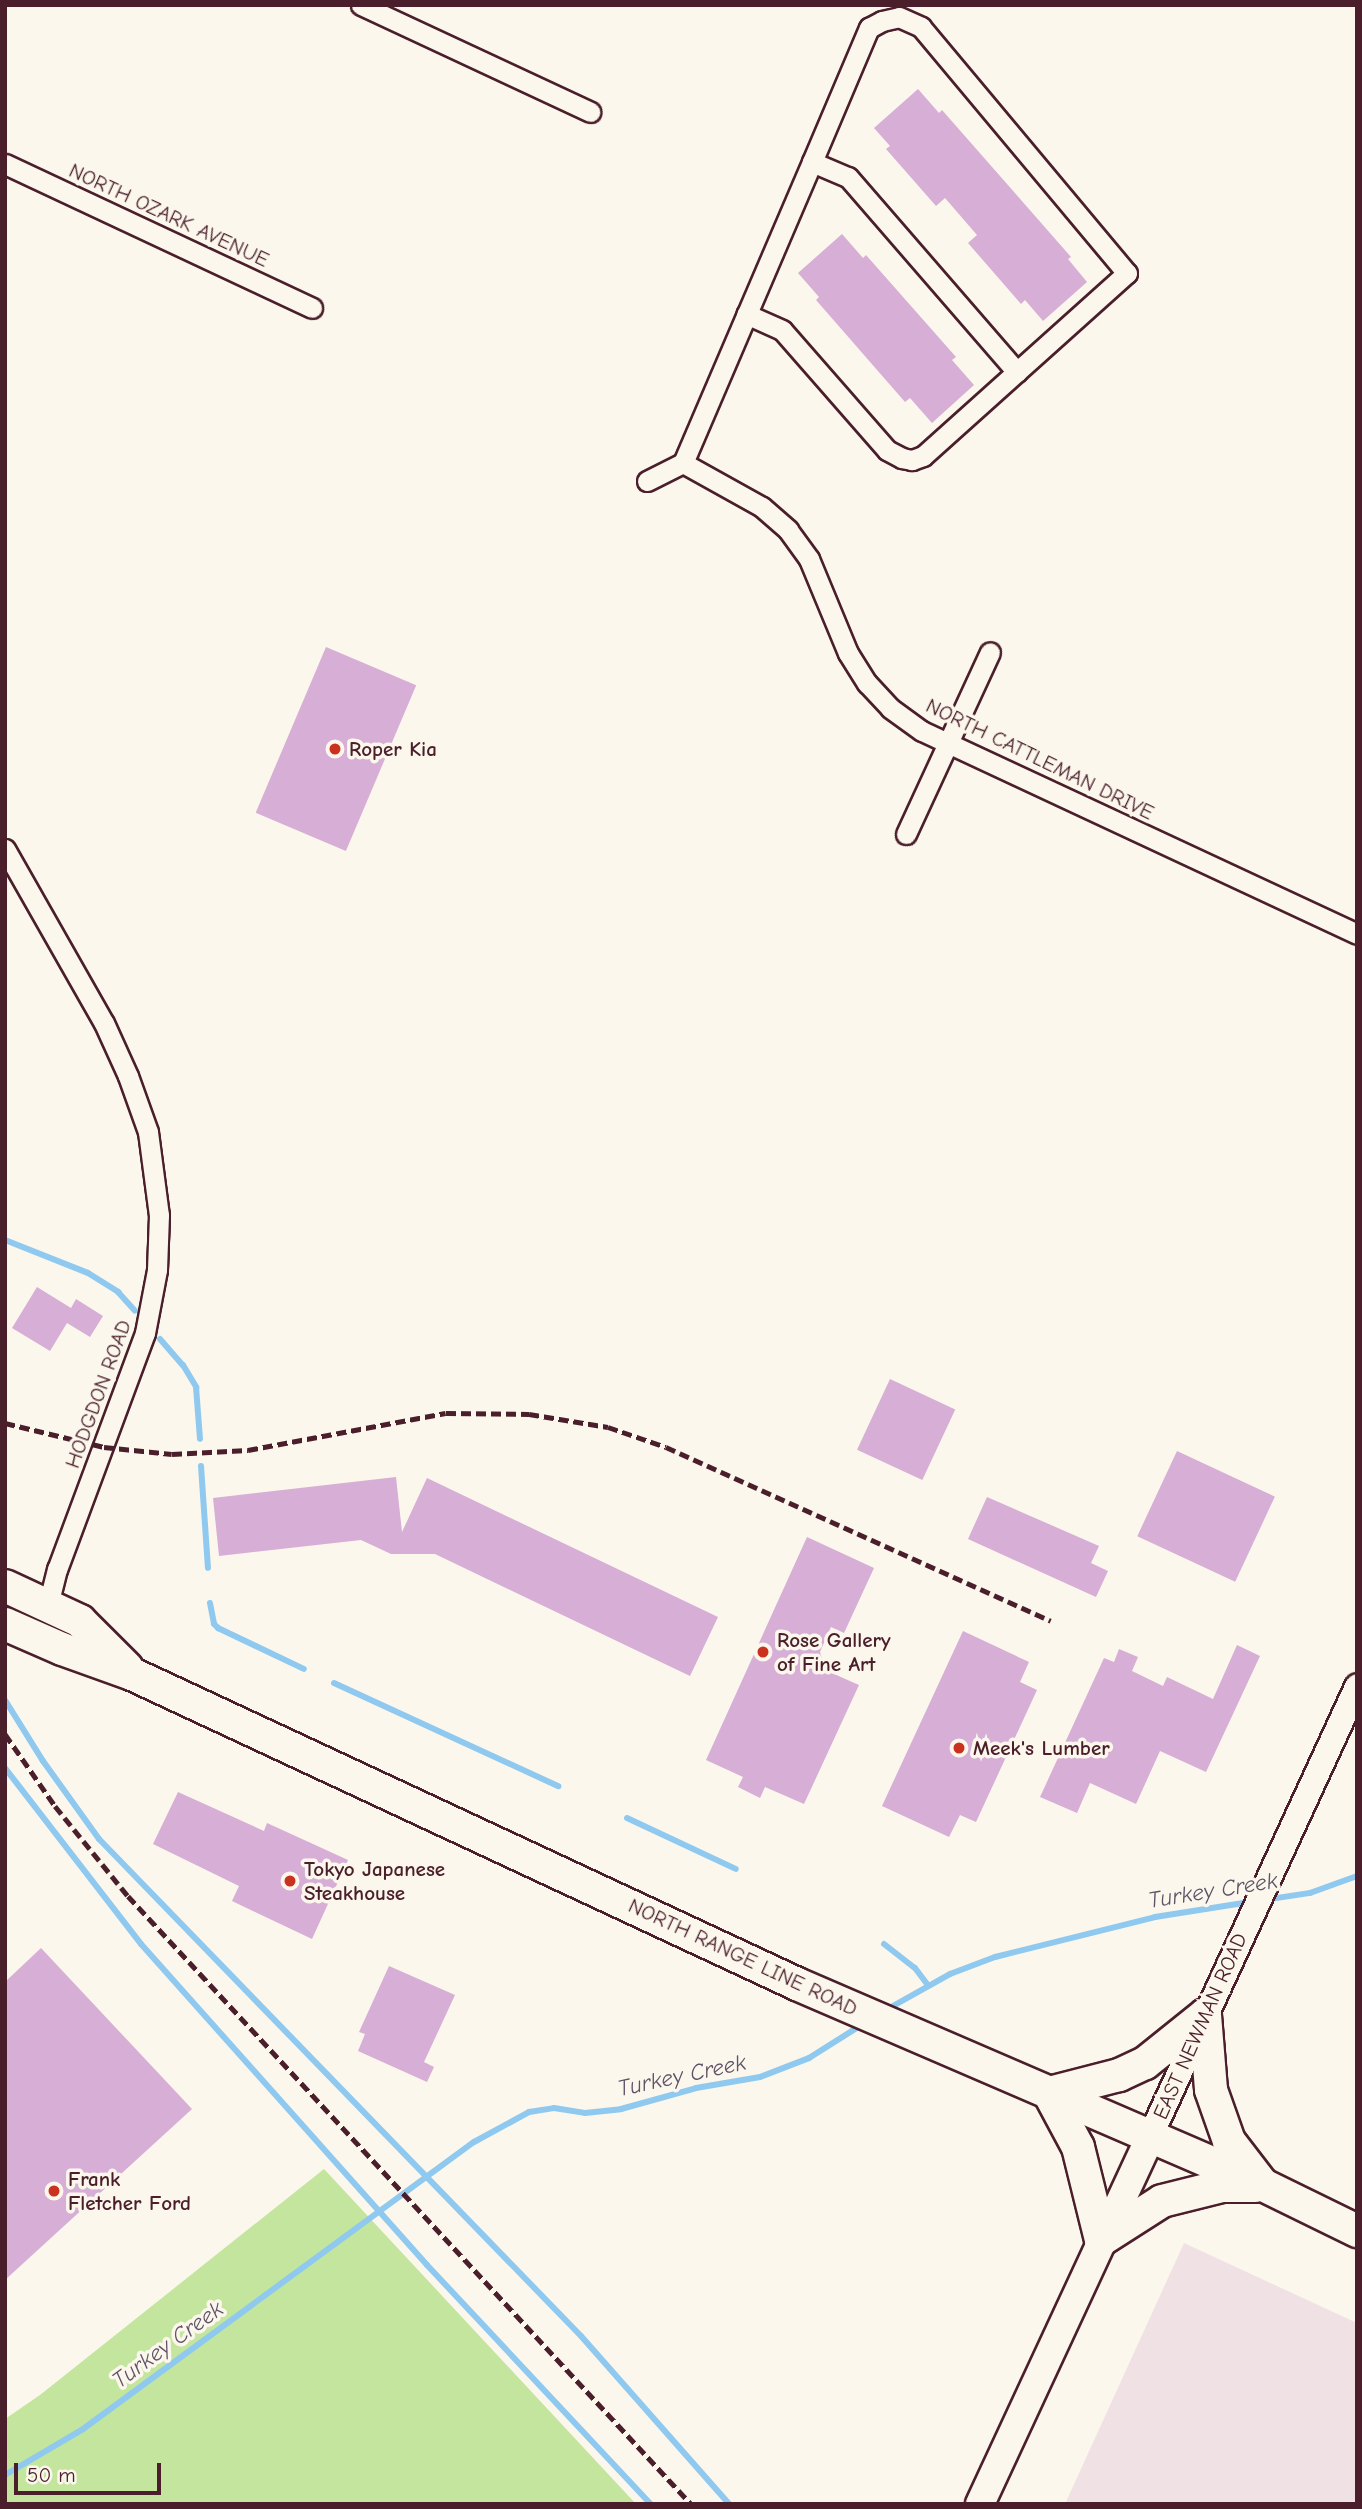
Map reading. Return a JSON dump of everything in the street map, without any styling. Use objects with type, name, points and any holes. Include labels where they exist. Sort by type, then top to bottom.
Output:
[{"type":"main road","name":"NORTH RANGE LINE ROAD","points":[[5,1586],[80,1621],[132,1674]]},
{"type":"main road","name":"NORTH RANGE LINE ROAD","points":[[5,1624],[62,1649],[132,1674],[796,1984],[1263,2185],[1357,2231]]},
{"type":"main road","points":[[1101,2240],[1078,2147],[1049,2093],[1119,2075],[1145,2063],[1205,2015]]},
{"type":"main road","points":[[1205,2015],[1205,2044],[1215,2102],[1229,2141],[1263,2185]]},
{"type":"main road","points":[[981,2504],[1150,2137]]},
{"type":"main road","points":[[1101,2240],[1162,2201],[1222,2186],[1263,2185]]},
{"type":"street","points":[[361,5],[590,112]]},
{"type":"street","points":[[647,481],[682,463],[746,314],[812,162],[869,28],[899,17],[921,27],[1127,273],[923,456],[902,458],[887,450],[782,330],[746,314]]},
{"type":"street","points":[[812,162],[848,177],[1017,372]]},
{"type":"street","name":"NORTH OZARK AVENUE","points":[[5,164],[313,308]]},
{"type":"street","name":"NORTH CATTLEMAN DRIVE","points":[[682,463],[762,506],[788,530],[809,559],[848,653],[867,683],[922,731],[1357,934]]},
{"type":"street","points":[[906,834],[990,652]]},
{"type":"street","name":"HODGDON ROAD","points":[[5,849],[104,1023],[128,1076],[148,1132],[159,1215],[158,1270],[145,1333],[57,1569],[48,1606]]},
{"type":"street","name":"EAST NEWMAN ROAD","points":[[1150,2137],[1357,1686]]},
{"type":"shaded area","points":[[1184,2243],[1357,2323],[1357,2504],[1065,2504]]},
{"type":"green space","points":[[324,2169],[636,2504],[5,2504],[5,2419],[40,2395]]},
{"type":"building","points":[[918,89],[939,113],[942,110],[1071,257],[1068,259],[1087,282],[1043,321],[1025,300],[1021,304],[968,243],[977,235],[945,198],[936,206],[886,149],[890,146],[874,128]]},
{"type":"building","points":[[842,234],[863,258],[866,255],[956,357],[952,360],[974,385],[932,423],[910,398],[905,402],[816,300],[819,297],[798,273]]},
{"type":"building","name":"Roper Kia","points":[[326,647],[416,685],[346,851],[256,813]]},
{"type":"building","points":[[37,1287],[71,1308],[76,1299],[103,1316],[90,1337],[67,1323],[50,1351],[12,1328]]},
{"type":"building","points":[[890,1379],[955,1409],[922,1480],[857,1450]]},
{"type":"building","points":[[1177,1451],[1275,1497],[1235,1582],[1137,1536]]},
{"type":"building","points":[[396,1477],[402,1532],[427,1478],[718,1617],[690,1676],[435,1554],[391,1554],[361,1540],[219,1556],[213,1498]]},
{"type":"building","points":[[987,1497],[1099,1546],[1091,1563],[1108,1571],[1096,1597],[968,1539]]},
{"type":"building","points":[[807,1537],[874,1568],[844,1633],[831,1627],[820,1652],[825,1670],[859,1685],[804,1804],[765,1787],[760,1798],[738,1787],[743,1777],[706,1760]]},
{"type":"building","name":"Meek's Lumber","points":[[963,1631],[1029,1662],[1020,1682],[1037,1690],[976,1822],[960,1815],[949,1837],[882,1806]]},
{"type":"building","points":[[1237,1645],[1260,1656],[1206,1772],[1160,1751],[1136,1804],[1090,1783],[1077,1813],[1040,1797],[1104,1658],[1114,1662],[1119,1649],[1138,1657],[1132,1671],[1163,1686],[1167,1677],[1213,1699]]},
{"type":"building","points":[[178,1792],[264,1831],[267,1823],[348,1860],[312,1939],[232,1901],[239,1886],[153,1844]]},
{"type":"building","name":"Frank Fletcher Ford","points":[[41,1948],[192,2109],[5,2280],[5,1982]]},
{"type":"building","points":[[389,1966],[455,1995],[424,2062],[434,2067],[427,2082],[358,2051],[365,2034],[359,2032]]},
{"type":"waterway","points":[[5,1240],[88,1273],[118,1292],[135,1311]]},
{"type":"waterway","points":[[160,1339],[183,1365],[196,1387],[200,1439]]},
{"type":"waterway","points":[[201,1466],[208,1568]]},
{"type":"waterway","points":[[210,1603],[214,1624],[218,1628],[304,1669]]},
{"type":"waterway","points":[[334,1683],[558,1786]]},
{"type":"waterway","points":[[5,1700],[43,1761],[99,1839],[581,2336],[729,2504]]},
{"type":"waterway","points":[[5,1768],[141,1944],[427,2265],[651,2504]]},
{"type":"waterway","points":[[627,1818],[736,1869]]},
{"type":"waterway","name":"Turkey Creek","points":[[1264,1900],[1310,1893],[1357,1876]]},
{"type":"waterway","name":"Turkey Creek","points":[[884,2011],[950,1974],[995,1957],[1155,1917],[1250,1902]]},
{"type":"waterway","points":[[884,1944],[915,1968],[928,1985]]},
{"type":"waterway","name":"Turkey Creek","points":[[5,2475],[83,2429],[474,2142],[529,2112],[554,2108],[585,2113],[621,2109],[696,2088],[760,2077],[809,2058],[863,2024]]},
{"type":"railway","points":[[5,1423],[104,1447],[172,1454],[248,1450],[446,1413],[529,1414],[608,1427],[666,1447],[1051,1621]]},
{"type":"railway","points":[[5,1734],[55,1806],[128,1896],[691,2504]]},
{"type":"place","name":"Roper Kia","points":[[335,749]]},
{"type":"place","name":"Rose Gallery of Fine Art","points":[[763,1652]]},
{"type":"place","name":"Meek's Lumber","points":[[959,1748]]},
{"type":"place","name":"Tokyo Japanese Steakhouse","points":[[290,1881]]},
{"type":"place","name":"Frank Fletcher Ford","points":[[54,2191]]}]
